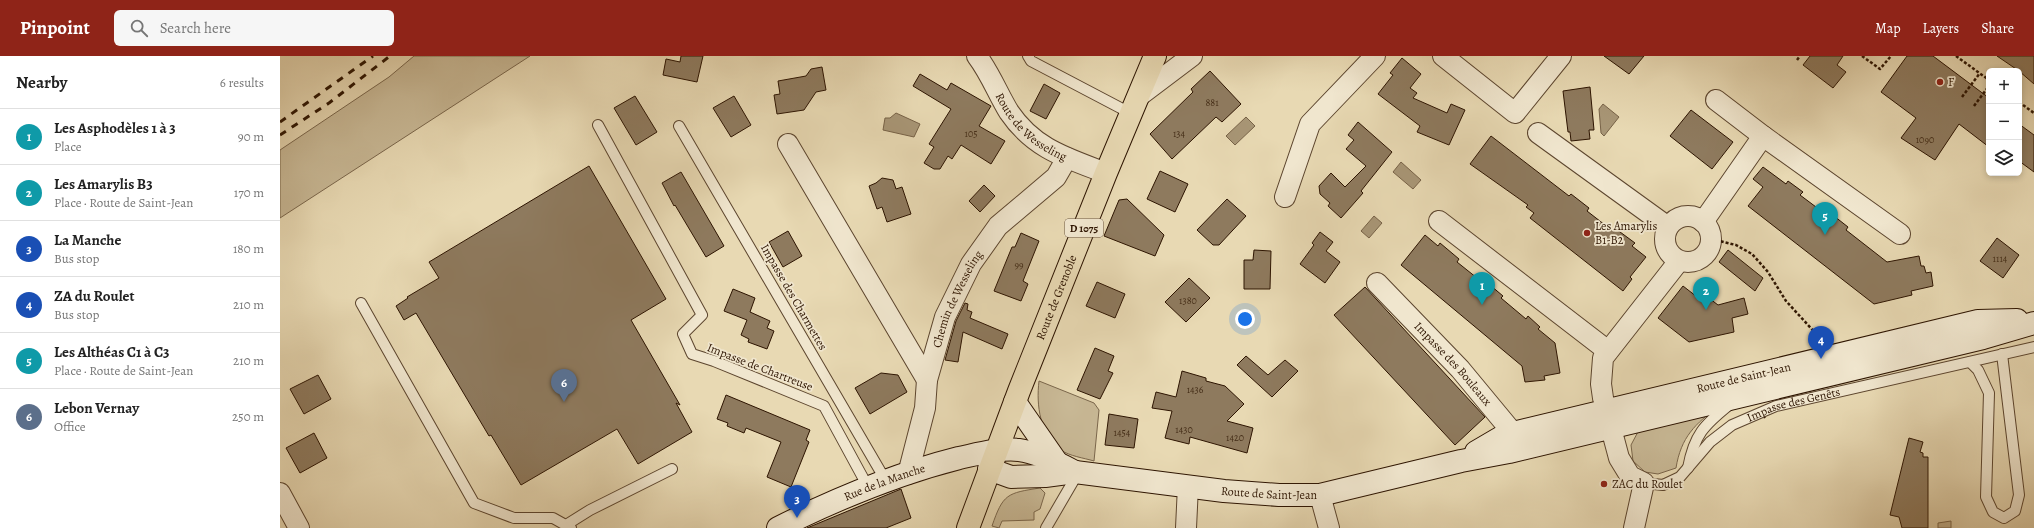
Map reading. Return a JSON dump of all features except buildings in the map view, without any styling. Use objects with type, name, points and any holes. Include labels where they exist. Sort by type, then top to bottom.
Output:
[{"type":"main road","name":"Route de Grenoble","points":[[993,460],[1106,172],[1155,56]]},
{"type":"main road","name":"Route de Saint-Jean","points":[[993,460],[1011,477],[1045,476],[1071,469],[1188,486],[1279,495],[1320,495],[1461,461],[1505,435],[1511,443],[1978,321],[2034,320]]},
{"type":"main road","name":"Route de Saint-Jean","points":[[1609,418],[1740,395],[1983,338],[2034,323]]},
{"type":"main road","points":[[1015,402],[1071,469]]},
{"type":"main road","name":"Rue de la Manche","points":[[778,528],[877,484],[931,465],[993,460]]},
{"type":"main road","name":"D 1075","points":[[968,528],[993,460]]},
{"type":"street","name":"Route de Wesseling","points":[[977,56],[1010,113],[1037,143],[1067,158],[1106,172]]},
{"type":"street","points":[[1135,105],[1192,56]]},
{"type":"street","points":[[1285,197],[1310,124],[1375,56]]},
{"type":"street","points":[[1442,56],[1515,113],[1560,56]]},
{"type":"street","points":[[1716,100],[1763,136],[1900,234]]},
{"type":"street","points":[[1538,133],[1668,227]]},
{"type":"street","points":[[1703,222],[1763,136]]},
{"type":"street","points":[[788,144],[927,380]]},
{"type":"street","name":"Chemin de Wesseling","points":[[908,474],[925,408],[927,380],[945,317],[971,264],[998,226],[1056,177],[1067,158]]},
{"type":"street","points":[[1684,216],[1694,217],[1703,222],[1709,230],[1711,240],[1709,248],[1704,256],[1697,261],[1688,263],[1679,261],[1671,255],[1666,247],[1664,237],[1668,227],[1675,220],[1684,216]]},
{"type":"street","points":[[1439,220],[1608,351],[1679,261]]},
{"type":"street","name":"Impasse des Bouleaux","points":[[1377,283],[1460,370],[1511,443]]},
{"type":"street","name":"Impasse des Genêts","points":[[1608,351],[1603,358],[1601,384],[1620,460],[1630,476],[1644,483]]},
{"type":"street","points":[[1634,528],[1644,483]]},
{"type":"street","points":[[1186,528],[1188,486]]},
{"type":"street","points":[[280,493],[299,528]]},
{"type":"street","points":[[1320,495],[1329,528]]},
{"type":"lane","points":[[1028,56],[1031,61],[1135,105]]},
{"type":"lane","name":"Impasse de Chartreuse","points":[[598,124],[702,315],[683,334],[692,354],[714,361],[824,406],[877,484]]},
{"type":"lane","name":"Impasse des Charmettes","points":[[679,126],[877,484]]},
{"type":"lane","points":[[361,303],[474,503],[514,518],[553,518],[569,527],[590,510],[672,469]]},
{"type":"lane","name":"Impasse des Genêts","points":[[1644,483],[1663,485],[1680,477],[1710,442],[1732,425],[1752,415],[1776,406],[2034,347]]},
{"type":"lane","points":[[1970,362],[1978,370],[1989,393],[1986,497],[1993,512],[2004,518],[2015,511],[2019,495],[2002,354]]},
{"type":"lane","points":[[1688,468],[1692,447],[1706,423],[1740,395]]},
{"type":"lane","points":[[1046,528],[1071,469]]},
{"type":"path","points":[[1797,60],[1800,56]]},
{"type":"path","points":[[1862,56],[1880,69],[1891,56]]},
{"type":"path","points":[[1956,56],[1986,78]]},
{"type":"path","points":[[1962,97],[1980,73]]},
{"type":"path","points":[[1974,106],[1986,90]]},
{"type":"path","points":[[2022,104],[2034,113]]},
{"type":"path","points":[[1711,240],[1736,245],[1752,254],[1768,272],[1786,301],[1819,337]]},
{"type":"shaded area","points":[[414,56],[530,56],[280,218],[280,150],[389,77]]},
{"type":"shaded area","points":[[1603,104],[1619,117],[1604,136],[1601,133],[1599,109]]},
{"type":"shaded area","points":[[896,113],[920,124],[914,137],[883,130],[885,118],[890,118]]},
{"type":"shaded area","points":[[1246,117],[1255,126],[1235,145],[1226,136]]},
{"type":"shaded area","points":[[1401,162],[1421,180],[1413,189],[1393,172]]},
{"type":"shaded area","points":[[1374,216],[1382,223],[1369,238],[1361,231]]},
{"type":"shaded area","points":[[1039,381],[1094,403],[1099,410],[1094,461],[1064,452],[1048,436],[1039,410]]},
{"type":"shaded area","points":[[1719,406],[1696,425],[1690,432],[1681,448],[1676,468],[1658,474],[1645,472],[1633,461],[1631,445],[1640,428]]},
{"type":"shaded area","points":[[1040,488],[1045,493],[1040,509],[1034,512],[1034,520],[1002,521],[999,528],[992,526],[1003,501],[1008,497],[1020,492]]},
{"type":"shaded area","points":[[1951,521],[1951,528],[1938,528],[1938,523]]},
{"type":"railway","points":[[280,122],[373,56]]},
{"type":"railway","points":[[280,135],[329,103],[390,56]]},
{"type":"place","name":"F","points":[[1940,82]]},
{"type":"place","name":"Les Amarylis B1-B2","points":[[1587,233]]},
{"type":"place","name":"Les Althéas C1 à C3","points":[[1825,235]]},
{"type":"place","name":"Les Asphodèles 1 à 3","points":[[1482,305]]},
{"type":"place","name":"Les Amarylis B3","points":[[1706,310]]},
{"type":"place","name":"ZA du Roulet","points":[[1821,359]]},
{"type":"place","name":"Lebon Vernay","points":[[564,402]]},
{"type":"place","name":"ZAC du Roulet","points":[[1604,484]]},
{"type":"place","name":"La Manche","points":[[797,518]]}]
